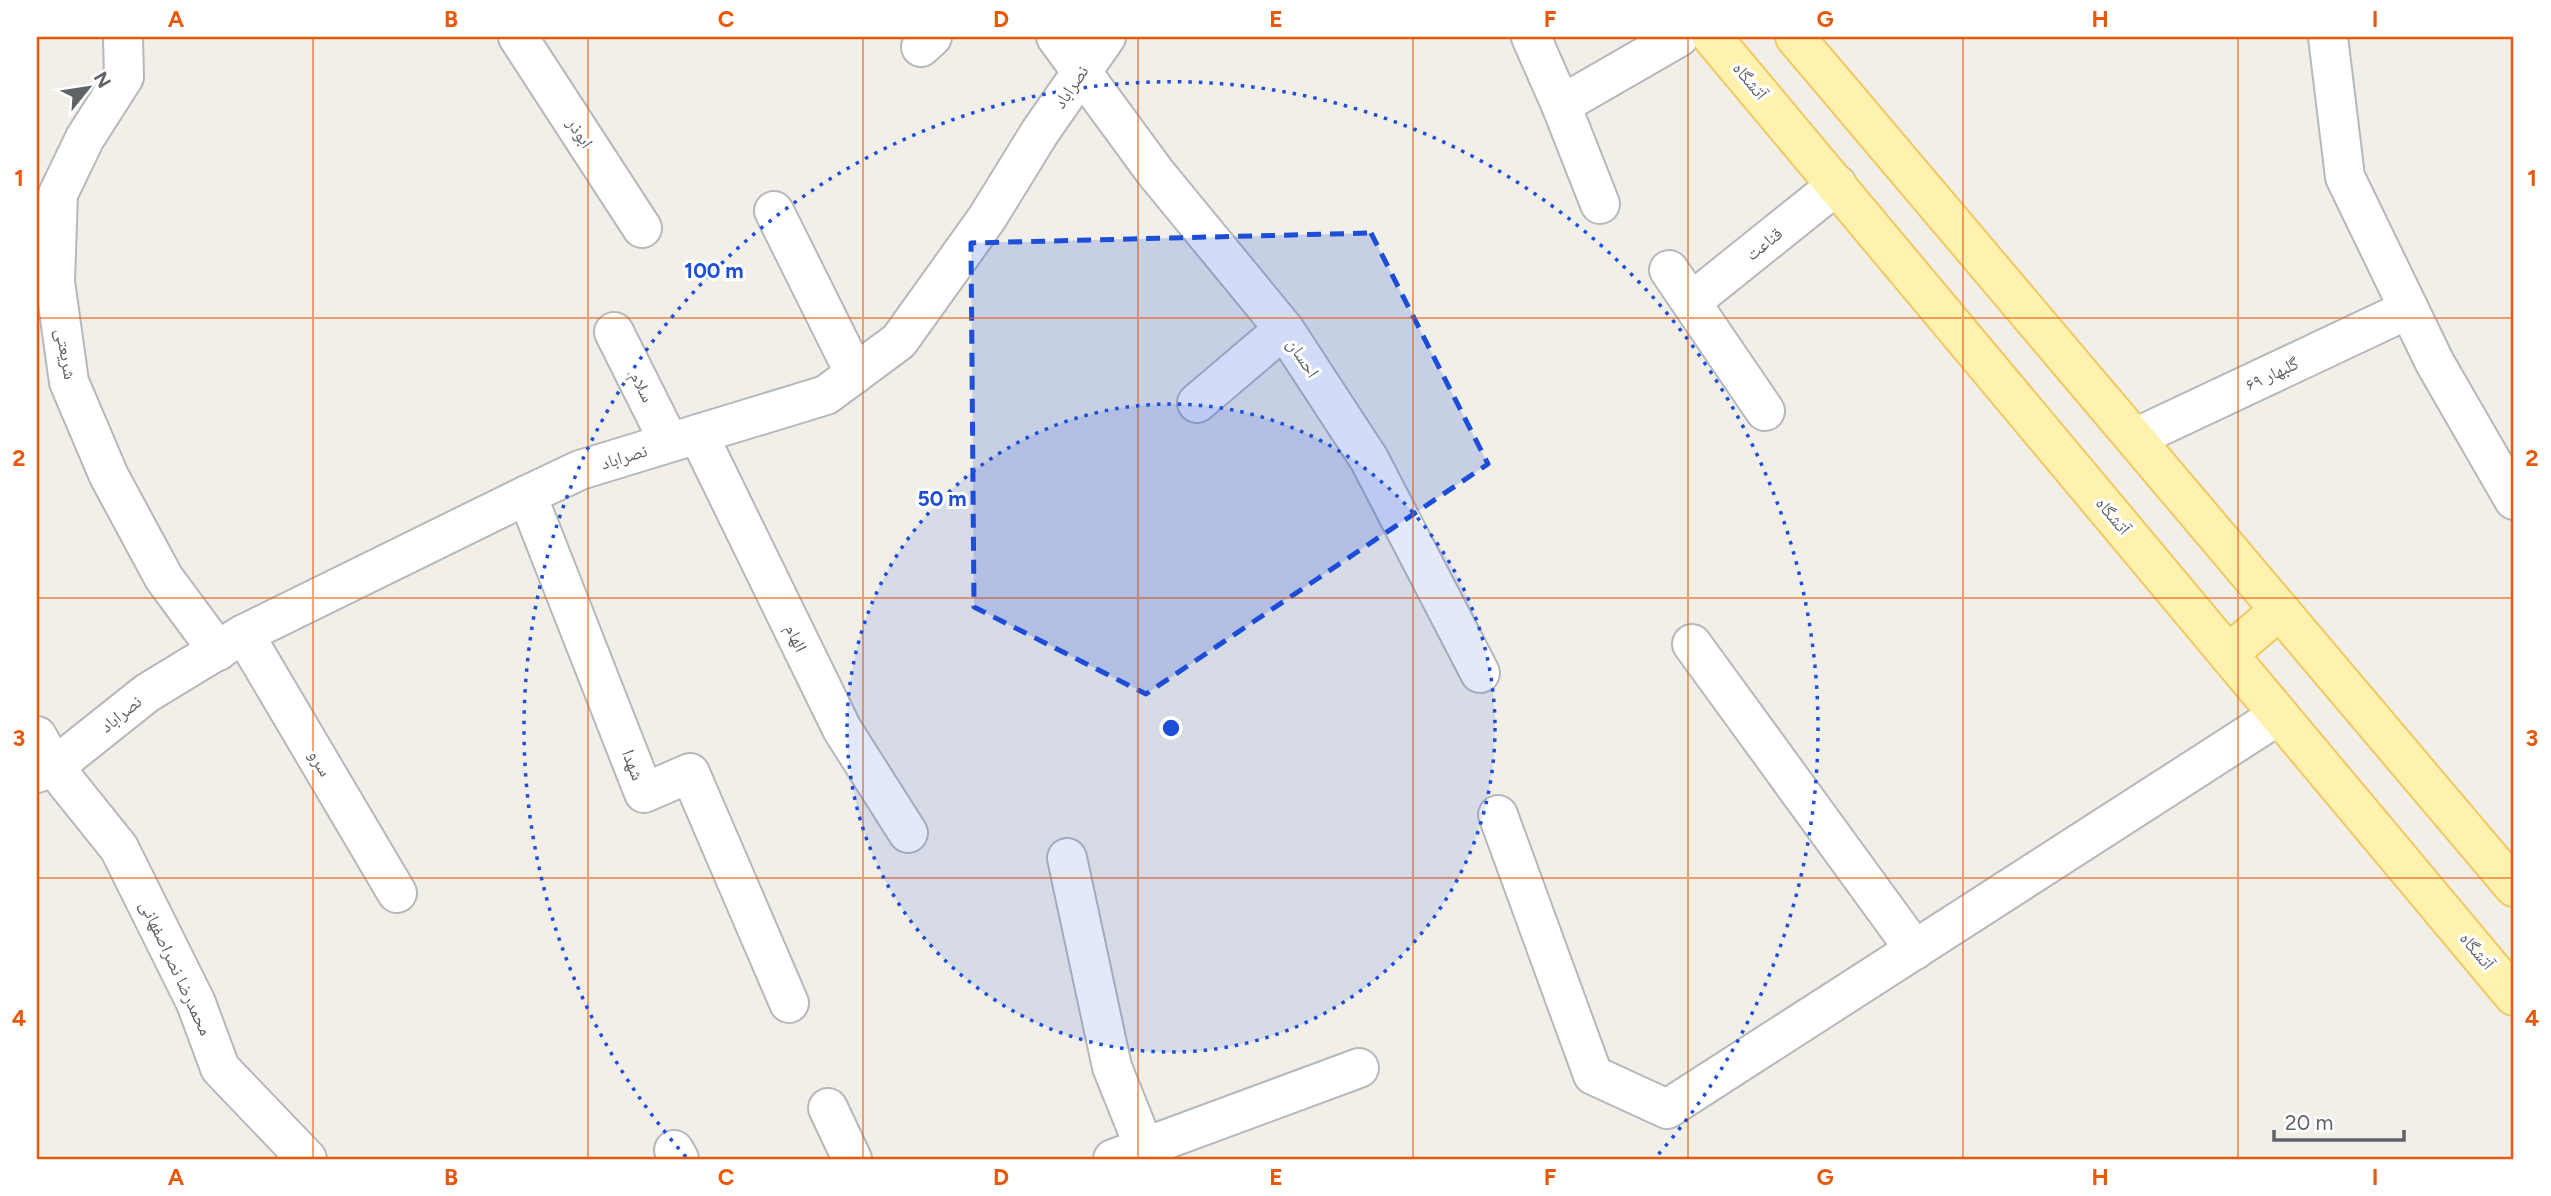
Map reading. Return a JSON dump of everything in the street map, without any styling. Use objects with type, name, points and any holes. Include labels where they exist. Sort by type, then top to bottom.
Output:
[{"type":"main road","name":"آتشگاه","points":[[1712,37],[2514,996]]},
{"type":"main road","points":[[1796,37],[2514,887]]},
{"type":"main road","points":[[2228,654],[2280,610]]},
{"type":"street","name":"شریعتی","points":[[123,37],[124,77],[85,138],[58,194],[51,358],[69,382],[109,476],[163,578],[231,642]]},
{"type":"street","name":"ابوذر","points":[[518,37],[642,228]]},
{"type":"street","name":"احسان","points":[[1056,37],[1155,172],[1284,329],[1369,459],[1480,673]]},
{"type":"street","name":"نصراباد","points":[[43,759],[231,642],[580,470],[826,395],[899,341],[987,218],[1106,37]]},
{"type":"street","points":[[1531,37],[1600,204]]},
{"type":"street","points":[[1561,106],[1679,37]]},
{"type":"street","points":[[2328,37],[2345,177],[2435,363],[2514,500]]},
{"type":"street","name":"قناعت","points":[[1690,302],[1837,185]]},
{"type":"street","points":[[774,211],[855,374]]},
{"type":"street","points":[[1669,270],[1765,411]]},
{"type":"street","name":"۶۹ گلبهار","points":[[2135,438],[2409,309]]},
{"type":"street","points":[[1197,403],[1284,329]]},
{"type":"street","name":"سلام","points":[[614,331],[684,438]]},
{"type":"street","name":"الهام","points":[[684,438],[842,729],[908,833]]},
{"type":"street","name":"شهدا","points":[[527,495],[644,793],[690,773],[789,1003]]},
{"type":"street","name":"سرو","points":[[231,642],[397,893]]},
{"type":"street","points":[[1692,644],[1915,950]]},
{"type":"street","points":[[1498,815],[1593,1075],[1667,1109],[2280,715]]},
{"type":"street","name":"محمدرضا نصراصفهانی","points":[[43,759],[119,848],[196,1003],[220,1068],[307,1159]]},
{"type":"street","points":[[1067,858],[1112,1067],[1135,1155],[1359,1068]]},
{"type":"street","points":[[828,1108],[852,1159]]},
{"type":"highlighted area","points":[[1371,233],[1488,464],[1146,694],[974,607],[971,243]]}]
